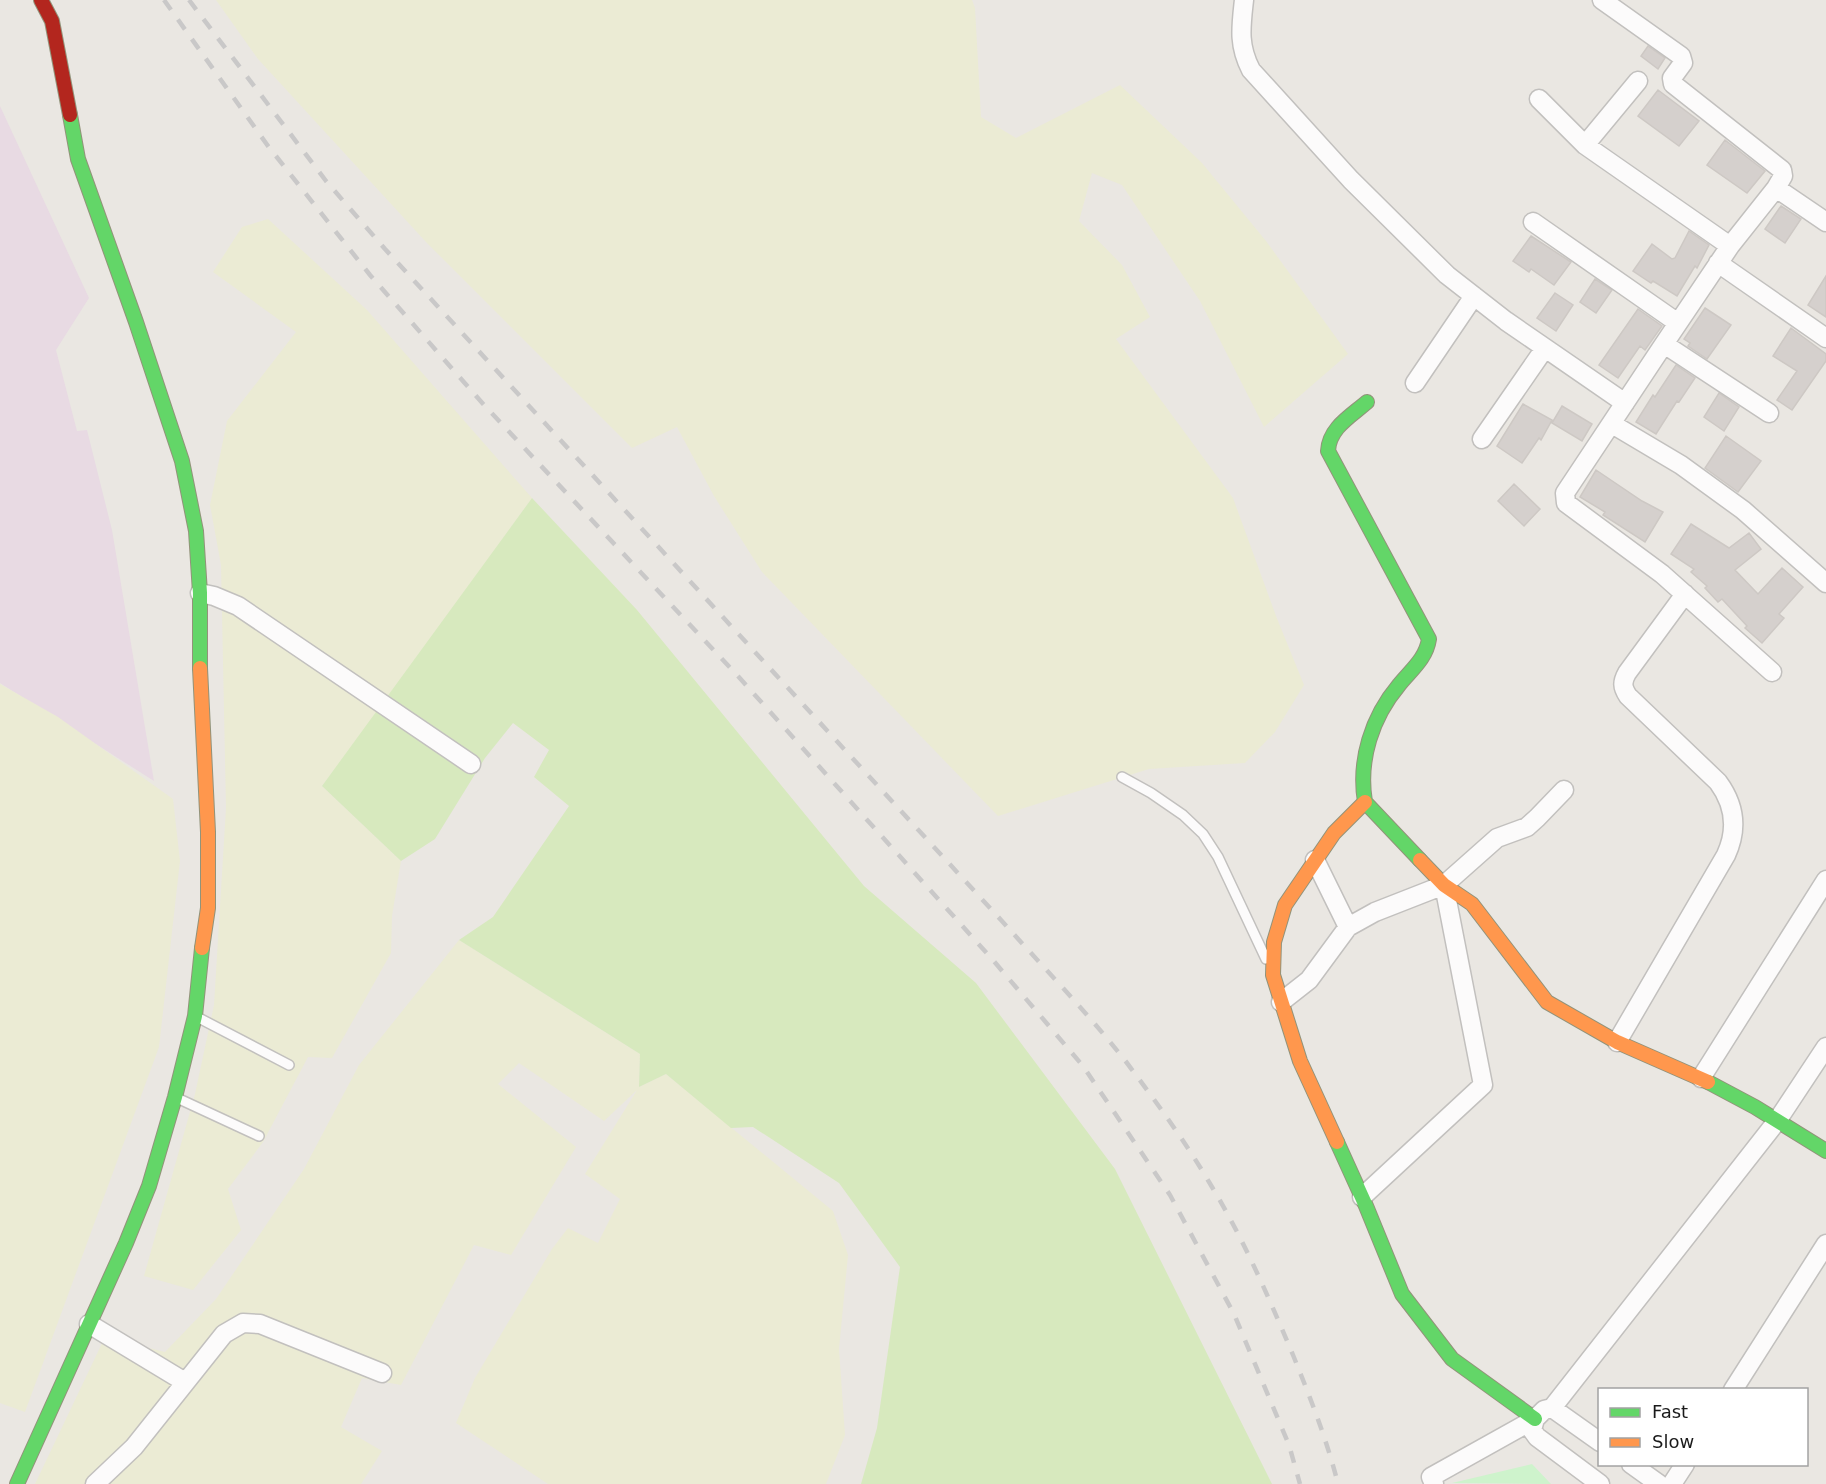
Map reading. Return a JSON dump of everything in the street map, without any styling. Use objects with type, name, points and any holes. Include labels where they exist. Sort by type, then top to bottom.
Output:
[{"type":"street","points":[[17,1484],[126,1243],[149,1186],[175,1097],[195,1016],[208,908],[208,832],[200,662],[200,592],[195,531],[182,461],[136,321],[78,159],[52,21],[41,0]]},
{"type":"street","points":[[1244,0],[1240,29],[1243,54],[1251,70],[1351,180],[1447,275],[1545,348],[1625,403]]},
{"type":"street","points":[[1602,0],[1681,56],[1683,63],[1672,78],[1673,84],[1782,170],[1783,176],[1730,246],[1678,322],[1565,493],[1566,504],[1643,559],[1772,672]]},
{"type":"street","points":[[1585,145],[1638,81]]},
{"type":"street","points":[[1539,99],[1585,145],[1730,246]]},
{"type":"street","points":[[1776,188],[1826,222]]},
{"type":"street","points":[[1533,222],[1678,322]]},
{"type":"street","points":[[1718,263],[1826,338]]},
{"type":"street","points":[[1415,383],[1474,296]]},
{"type":"street","points":[[1664,344],[1769,413]]},
{"type":"street","points":[[1482,439],[1545,348]]},
{"type":"street","points":[[1367,402],[1331,434],[1327,444],[1328,452],[1429,639],[1426,654],[1395,688],[1376,720],[1371,734],[1363,792],[1365,802],[1444,885],[1472,904],[1547,1002],[1617,1042],[1701,1078],[1826,1151]]},
{"type":"street","points":[[1612,424],[1681,465],[1743,510],[1826,583]]},
{"type":"street","points":[[200,592],[238,606],[471,764]]},
{"type":"street","points":[[1617,1042],[1726,855],[1734,831],[1734,814],[1727,794],[1718,782],[1623,689],[1623,681],[1627,673],[1685,594]]},
{"type":"street","points":[[1281,1002],[1309,980],[1348,927],[1386,907],[1444,885],[1497,838],[1527,827],[1564,789]]},
{"type":"street","points":[[1365,802],[1334,833],[1285,906],[1274,942],[1273,975],[1300,1061],[1362,1197],[1402,1294],[1452,1359],[1535,1419]]},
{"type":"street","points":[[1315,860],[1348,927]]},
{"type":"street","points":[[1701,1078],[1826,880]]},
{"type":"street","points":[[1362,1197],[1483,1085],[1444,885]]},
{"type":"street","points":[[1434,1484],[1431,1477],[1535,1419],[1544,1410],[1552,1408],[1777,1121],[1826,1047]]},
{"type":"street","points":[[1734,1388],[1826,1244]]},
{"type":"street","points":[[107,1481],[224,1334],[243,1323],[260,1324],[382,1373]]},
{"type":"street","points":[[88,1324],[185,1382]]},
{"type":"street","points":[[1552,1408],[1598,1441]]},
{"type":"street","points":[[1535,1419],[1532,1430],[1537,1437],[1600,1484]]},
{"type":"street","points":[[1634,1466],[1659,1484]]},
{"type":"street","points":[[1672,1484],[1684,1466]]},
{"type":"lane","points":[[1122,777],[1183,815],[1203,834],[1218,857],[1273,975]]},
{"type":"lane","points":[[195,1016],[289,1065]]},
{"type":"lane","points":[[175,1097],[259,1136]]},
{"type":"shaded area","points":[[0,106],[89,298],[56,350],[77,431],[87,430],[112,530],[154,781],[0,683]]},
{"type":"green space","points":[[216,0],[972,0],[975,8],[981,117],[1016,138],[1120,85],[1202,163],[1266,241],[1348,354],[1264,427],[1200,301],[1122,185],[1092,173],[1079,221],[1122,265],[1150,317],[1116,339],[1233,498],[1304,685],[1275,732],[1245,763],[1149,769],[998,816],[762,572],[714,496],[677,427],[632,448],[426,242],[258,59]]},
{"type":"green space","points":[[268,219],[367,310],[532,498],[393,693],[322,786],[401,861],[392,916],[391,953],[332,1058],[308,1057],[263,1142],[228,1189],[241,1230],[193,1290],[144,1276],[195,1094],[214,1005],[226,808],[221,565],[210,505],[227,421],[296,332],[213,272],[242,227]]},
{"type":"green space","points":[[532,498],[637,610],[864,886],[976,983],[1115,1169],[1272,1484],[861,1484],[877,1428],[900,1267],[839,1183],[753,1127],[731,1128],[666,1074],[639,1087],[640,1054],[459,940],[493,917],[569,806],[534,777],[549,750],[513,723],[485,758],[435,839],[401,861],[322,786]]},
{"type":"green space","points":[[0,684],[58,717],[173,799],[180,861],[159,1047],[25,1412],[0,1403]]},
{"type":"green space","points":[[459,940],[640,1054],[639,1087],[666,1074],[833,1211],[848,1255],[839,1349],[845,1435],[826,1484],[548,1484],[456,1423],[475,1378],[552,1249],[568,1228],[598,1243],[620,1199],[585,1174],[637,1090],[604,1121],[519,1063],[498,1084],[576,1147],[511,1255],[474,1245],[401,1385],[362,1378],[341,1427],[382,1451],[361,1484],[35,1484],[105,1337],[165,1352],[216,1299],[304,1169],[359,1065]]},
{"type":"green space","points":[[1532,1464],[1551,1484],[1452,1483]]},
{"type":"building","points":[[1648,46],[1665,58],[1658,69],[1641,56]]},
{"type":"building","points":[[1658,90],[1699,121],[1679,146],[1638,116]]},
{"type":"building","points":[[1725,140],[1765,171],[1747,193],[1707,165]]},
{"type":"building","points":[[1781,206],[1801,219],[1785,243],[1765,229]]},
{"type":"building","points":[[1689,231],[1709,245],[1697,268],[1695,266],[1677,296],[1633,271],[1652,244],[1672,259],[1675,258]]},
{"type":"building","points":[[1531,236],[1571,262],[1554,285],[1531,269],[1529,272],[1513,261]]},
{"type":"building","points":[[1826,276],[1826,317],[1808,305]]},
{"type":"building","points":[[1595,279],[1612,290],[1596,313],[1580,302]]},
{"type":"building","points":[[1555,293],[1573,305],[1556,331],[1537,318]]},
{"type":"building","points":[[1705,308],[1731,325],[1707,359],[1688,346],[1690,343],[1684,339]]},
{"type":"building","points":[[1638,309],[1662,326],[1645,350],[1640,346],[1618,378],[1599,365]]},
{"type":"building","points":[[1791,328],[1826,354],[1826,361],[1792,410],[1777,400],[1797,371],[1773,356]]},
{"type":"building","points":[[1676,365],[1695,378],[1656,434],[1636,422]]},
{"type":"building","points":[[1719,393],[1739,407],[1724,431],[1704,417]]},
{"type":"building","points":[[1523,404],[1552,420],[1541,440],[1539,438],[1522,463],[1497,446]]},
{"type":"building","points":[[1562,406],[1592,424],[1582,441],[1552,423]]},
{"type":"building","points":[[1726,436],[1761,461],[1738,492],[1705,468]]},
{"type":"building","points":[[1596,470],[1642,501],[1663,512],[1645,542],[1603,515],[1605,512],[1580,497]]},
{"type":"building","points":[[1514,484],[1540,509],[1524,526],[1498,501]]},
{"type":"building","points":[[1691,524],[1729,548],[1749,533],[1761,549],[1735,570],[1758,594],[1782,568],[1803,587],[1779,614],[1784,618],[1762,643],[1745,628],[1747,626],[1722,599],[1718,602],[1705,588],[1707,586],[1691,572],[1694,569],[1671,554]]},
{"type":"railway","points":[[164,0],[268,146],[370,275],[484,405],[737,675],[992,959],[1083,1066],[1170,1195],[1234,1314],[1289,1445],[1300,1484]]},
{"type":"railway","points":[[189,0],[326,181],[385,249],[1001,920],[1081,1008],[1127,1063],[1192,1155],[1224,1207],[1245,1248],[1306,1387],[1338,1484]]},
{"type":"traffic: fast","points":[[70,115],[78,159],[182,461],[196,531],[200,593],[200,668]]},
{"type":"traffic: fast","points":[[1367,402],[1337,429],[1329,443],[1328,451],[1429,639],[1425,653],[1381,711],[1369,740],[1363,786],[1365,802],[1420,860]]},
{"type":"traffic: fast","points":[[17,1484],[126,1243],[149,1186],[175,1097],[195,1016],[202,948]]},
{"type":"traffic: fast","points":[[1708,1082],[1755,1107],[1826,1151]]},
{"type":"traffic: fast","points":[[1337,1142],[1402,1294],[1452,1359],[1535,1419]]},
{"type":"traffic: slow","points":[[200,668],[208,832],[208,908],[202,948]]},
{"type":"traffic: slow","points":[[1337,1142],[1300,1061],[1273,975],[1274,942],[1285,905],[1334,833],[1365,802]]},
{"type":"traffic: slow","points":[[1420,860],[1444,885],[1472,904],[1547,1002],[1617,1042],[1708,1082]]},
{"type":"traffic: jam","points":[[41,0],[52,21],[70,115]]}]
